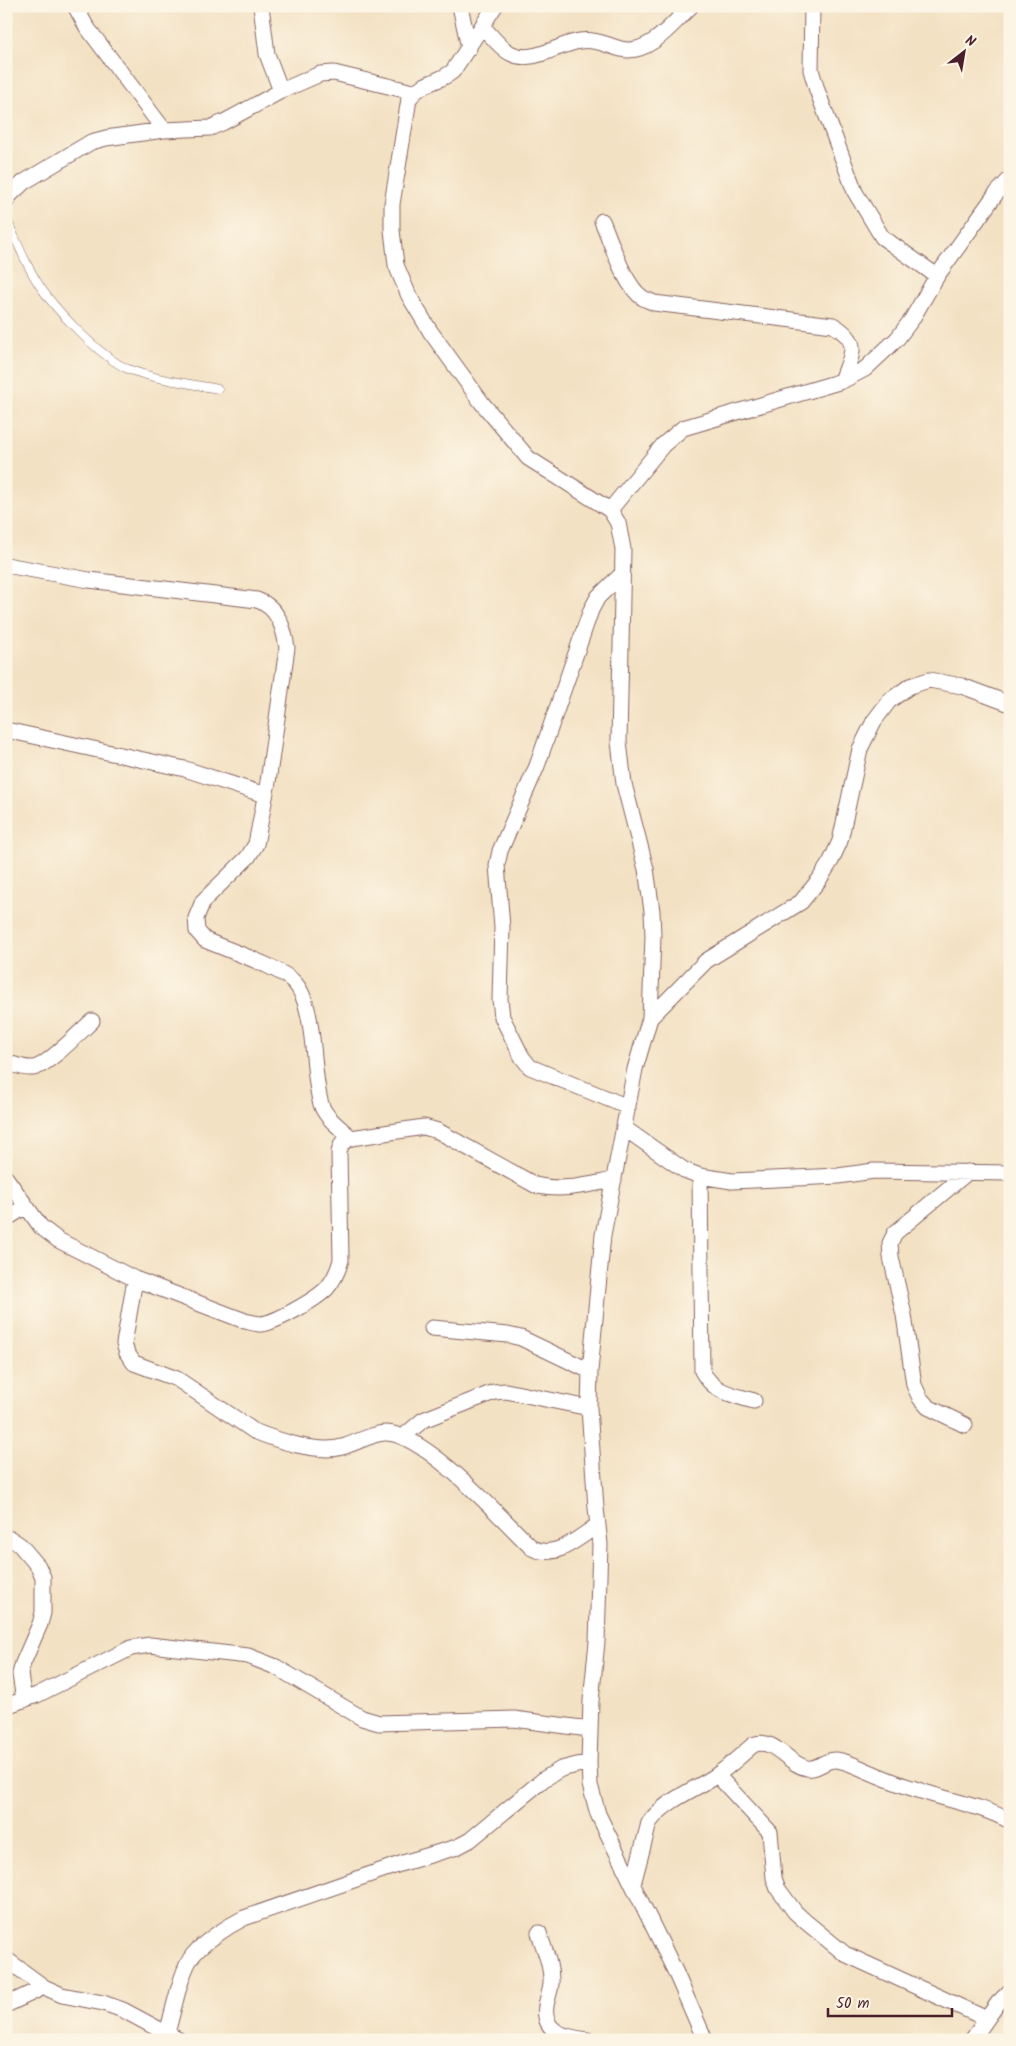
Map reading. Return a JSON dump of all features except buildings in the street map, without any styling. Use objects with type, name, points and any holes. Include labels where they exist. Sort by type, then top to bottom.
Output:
[{"type":"street","points":[[75,6],[86,26],[164,130]]},
{"type":"street","points":[[248,6],[262,10],[267,54],[281,91]]},
{"type":"street","points":[[460,6],[469,48]]},
{"type":"street","points":[[495,6],[453,71],[445,78],[426,84],[414,92],[407,106],[392,204],[396,265],[409,296],[430,331],[482,403],[528,458],[610,510],[618,523],[623,549],[619,742],[624,784],[646,869],[652,911],[653,936],[650,1018],[635,1069],[603,1235],[590,1371],[589,1408],[600,1544],[599,1600],[589,1729],[590,1785],[598,1814],[675,1971],[698,2038]]},
{"type":"street","points":[[482,26],[508,53],[518,57],[531,56],[579,41],[602,42],[623,49],[633,50],[655,40],[691,6]]},
{"type":"street","points":[[812,6],[811,70],[855,192],[882,237],[937,276]]},
{"type":"street","points":[[6,201],[24,182],[91,142],[106,138],[164,130],[210,128],[281,91],[320,74],[334,73],[414,92]]},
{"type":"street","points":[[610,510],[663,445],[683,428],[842,381],[865,370],[897,339],[912,319],[937,276],[995,195],[1010,179]]},
{"type":"street","points":[[602,221],[627,278],[634,291],[643,299],[654,303],[834,325],[846,333],[852,340],[852,349],[842,381]]},
{"type":"street","points":[[6,566],[89,580],[257,600],[267,603],[274,610],[285,632],[287,648],[256,844],[248,857],[203,901],[196,918],[197,931],[205,940],[278,971],[294,982],[301,992],[309,1017],[321,1105],[329,1118],[351,1138]]},
{"type":"street","points":[[622,574],[598,597],[591,610],[537,766],[500,851],[497,865],[502,927],[500,1000],[502,1017],[522,1056],[530,1067],[544,1074],[628,1107]]},
{"type":"street","points":[[650,1018],[706,961],[801,902],[820,880],[840,840],[860,749],[874,721],[889,700],[910,686],[929,680],[962,686],[1010,704]]},
{"type":"street","points":[[6,730],[185,769],[265,795]]},
{"type":"street","points":[[6,1062],[21,1068],[35,1068],[45,1063],[92,1021]]},
{"type":"street","points":[[6,1178],[41,1227],[58,1240],[135,1279],[245,1321],[261,1324],[274,1320],[309,1301],[326,1289],[336,1275],[341,1260],[338,1152],[342,1143],[351,1138],[424,1127],[438,1131],[534,1185],[550,1189],[566,1188],[614,1180]]},
{"type":"street","points":[[624,1128],[670,1161],[700,1176],[732,1181],[838,1176],[874,1171],[1010,1173]]},
{"type":"street","points":[[965,1425],[928,1408],[920,1398],[914,1385],[904,1315],[891,1258],[890,1244],[895,1233],[968,1172]]},
{"type":"street","points":[[700,1176],[702,1372],[708,1383],[719,1390],[754,1401]]},
{"type":"street","points":[[6,1219],[26,1206]]},
{"type":"street","points":[[135,1279],[124,1344],[127,1353],[134,1363],[177,1379],[239,1423],[267,1436],[329,1450],[385,1433],[404,1436],[417,1443],[476,1491],[532,1548],[540,1552],[558,1550],[598,1525]]},
{"type":"street","points":[[432,1328],[508,1335],[521,1338],[590,1371]]},
{"type":"street","points":[[404,1436],[423,1420],[494,1392],[506,1391],[589,1408]]},
{"type":"street","points":[[6,1538],[20,1545],[38,1566],[43,1577],[43,1613],[20,1674],[24,1700]]},
{"type":"street","points":[[6,1706],[24,1700],[132,1648],[150,1645],[255,1658],[276,1667],[362,1718],[379,1722],[514,1719],[589,1729]]},
{"type":"street","points":[[633,1884],[649,1823],[655,1815],[663,1807],[717,1775],[760,1742],[768,1744],[807,1768],[814,1768],[828,1761],[836,1760],[853,1764],[916,1790],[980,1808],[1010,1821]]},
{"type":"street","points":[[6,1959],[44,1987],[62,1995],[103,2003],[123,2010],[173,2036],[186,1967],[193,1955],[229,1926],[244,1918],[403,1863],[457,1847],[470,1840],[544,1779],[561,1769],[589,1762]]},
{"type":"street","points":[[717,1775],[770,1832],[774,1878],[778,1889],[806,1922],[845,1954],[987,2019]]},
{"type":"street","points":[[539,1933],[550,1968],[551,1983],[546,2008],[546,2020],[553,2030],[565,2037],[587,2040]]},
{"type":"street","points":[[6,2005],[44,1987]]},
{"type":"street","points":[[972,2040],[1010,1991]]},
{"type":"lane","points":[[6,218],[43,291],[89,341],[127,368],[143,374],[218,389]]}]
